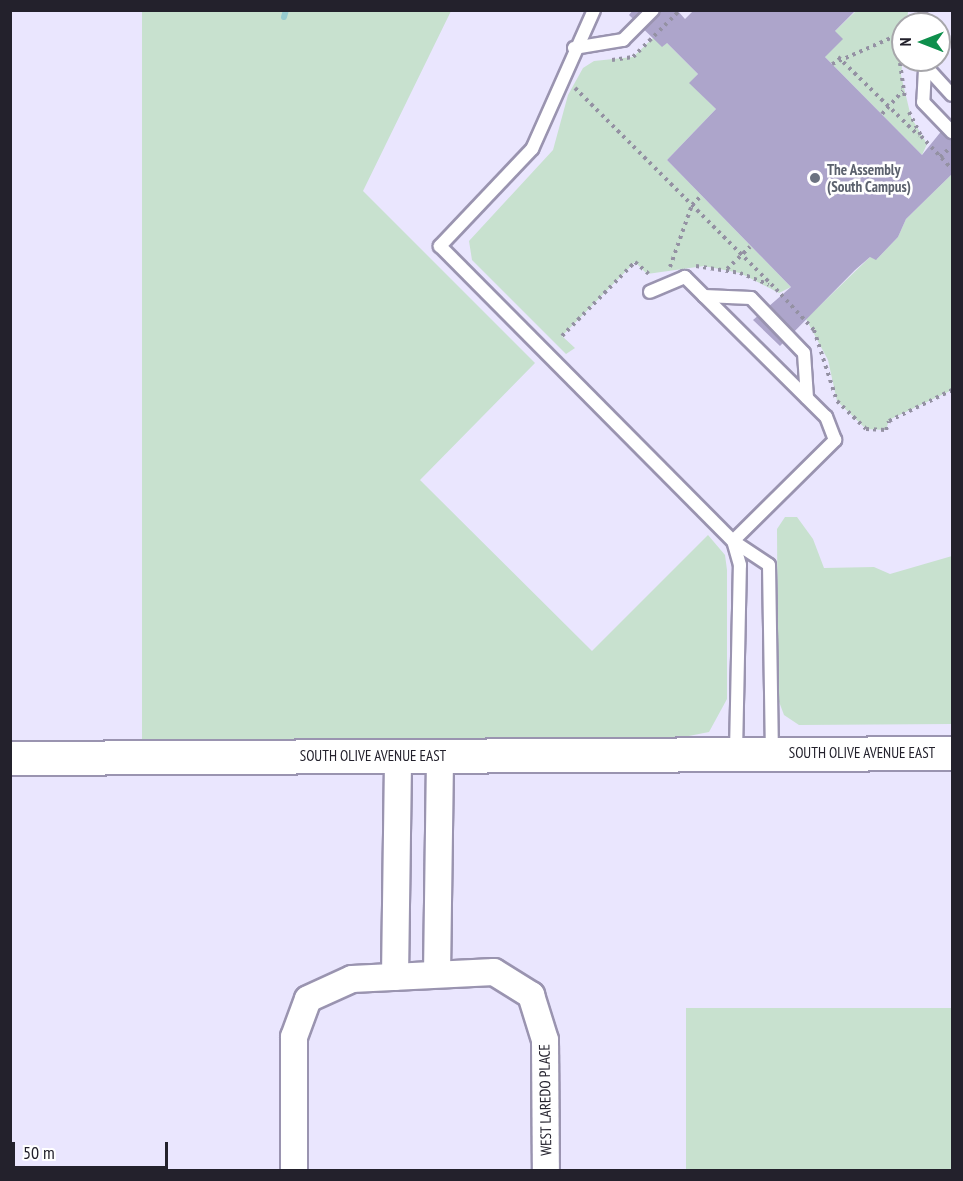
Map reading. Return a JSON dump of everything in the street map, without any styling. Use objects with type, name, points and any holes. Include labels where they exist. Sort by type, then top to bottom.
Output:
[{"type":"street","name":"SOUTH OLIVE AVENUE EAST","points":[[10,758],[736,752],[952,753]]},
{"type":"street","points":[[395,977],[398,756]]},
{"type":"street","points":[[294,1170],[294,1037],[308,999],[352,979],[437,974],[440,756]]},
{"type":"street","name":"WEST LAREDO PLACE","points":[[437,974],[494,972],[531,996],[545,1040],[546,1170]]},
{"type":"lane","points":[[594,10],[574,48],[532,149],[440,246],[733,541],[769,565],[772,752]]},
{"type":"lane","points":[[574,48],[623,40],[653,10]]},
{"type":"lane","points":[[922,72],[923,102],[952,132]]},
{"type":"lane","points":[[930,72],[952,95]]},
{"type":"lane","points":[[650,292],[685,277],[826,417],[835,440],[733,541]]},
{"type":"lane","points":[[704,296],[752,298],[804,353],[807,398]]},
{"type":"lane","points":[[733,541],[740,566],[736,752]]},
{"type":"path","points":[[604,60],[633,57],[680,10]]},
{"type":"path","points":[[832,64],[838,57],[891,37]]},
{"type":"path","points":[[838,57],[926,143]]},
{"type":"path","points":[[577,77],[575,88],[776,289]]},
{"type":"path","points":[[882,114],[903,91]]},
{"type":"path","points":[[940,157],[952,145]]},
{"type":"path","points":[[562,336],[635,262],[647,274],[670,268],[692,205],[702,195]]},
{"type":"path","points":[[727,269],[750,247]]},
{"type":"green space","points":[[142,11],[451,11],[363,191],[535,363],[420,480],[592,651],[708,535],[725,555],[727,570],[727,699],[709,732],[638,746],[142,748]]},
{"type":"green space","points":[[856,11],[908,12],[891,12],[891,72],[901,72],[911,117],[927,144],[922,155],[825,57],[835,31]]},
{"type":"green space","points":[[653,38],[667,43],[698,74],[690,83],[716,109],[667,160],[791,287],[779,293],[740,273],[704,266],[647,274],[635,262],[562,336],[575,348],[566,354],[472,260],[469,241],[553,150],[568,95],[583,68],[594,61],[633,57]]},
{"type":"green space","points":[[952,174],[952,390],[889,420],[886,430],[866,429],[837,401],[828,360],[806,319],[870,257],[877,259],[898,237],[906,219]]},
{"type":"green space","points":[[785,517],[797,517],[813,539],[824,568],[874,567],[890,574],[952,556],[952,724],[799,725],[784,715],[778,699],[777,529]]},
{"type":"green space","points":[[686,1008],[952,1008],[952,1170],[686,1170]]},
{"type":"building","name":"The Assembly (South Campus)","points":[[633,10],[677,10],[685,19],[694,10],[856,10],[835,31],[843,39],[825,57],[922,155],[952,118],[952,174],[906,219],[898,237],[876,260],[870,257],[855,270],[780,346],[753,320],[791,287],[667,160],[716,109],[689,83],[698,74],[667,43],[662,47],[629,15]]},
{"type":"waterway","points":[[284,17],[286,10]]},
{"type":"place","name":"The Assembly (South Campus)","points":[[815,178]]}]
